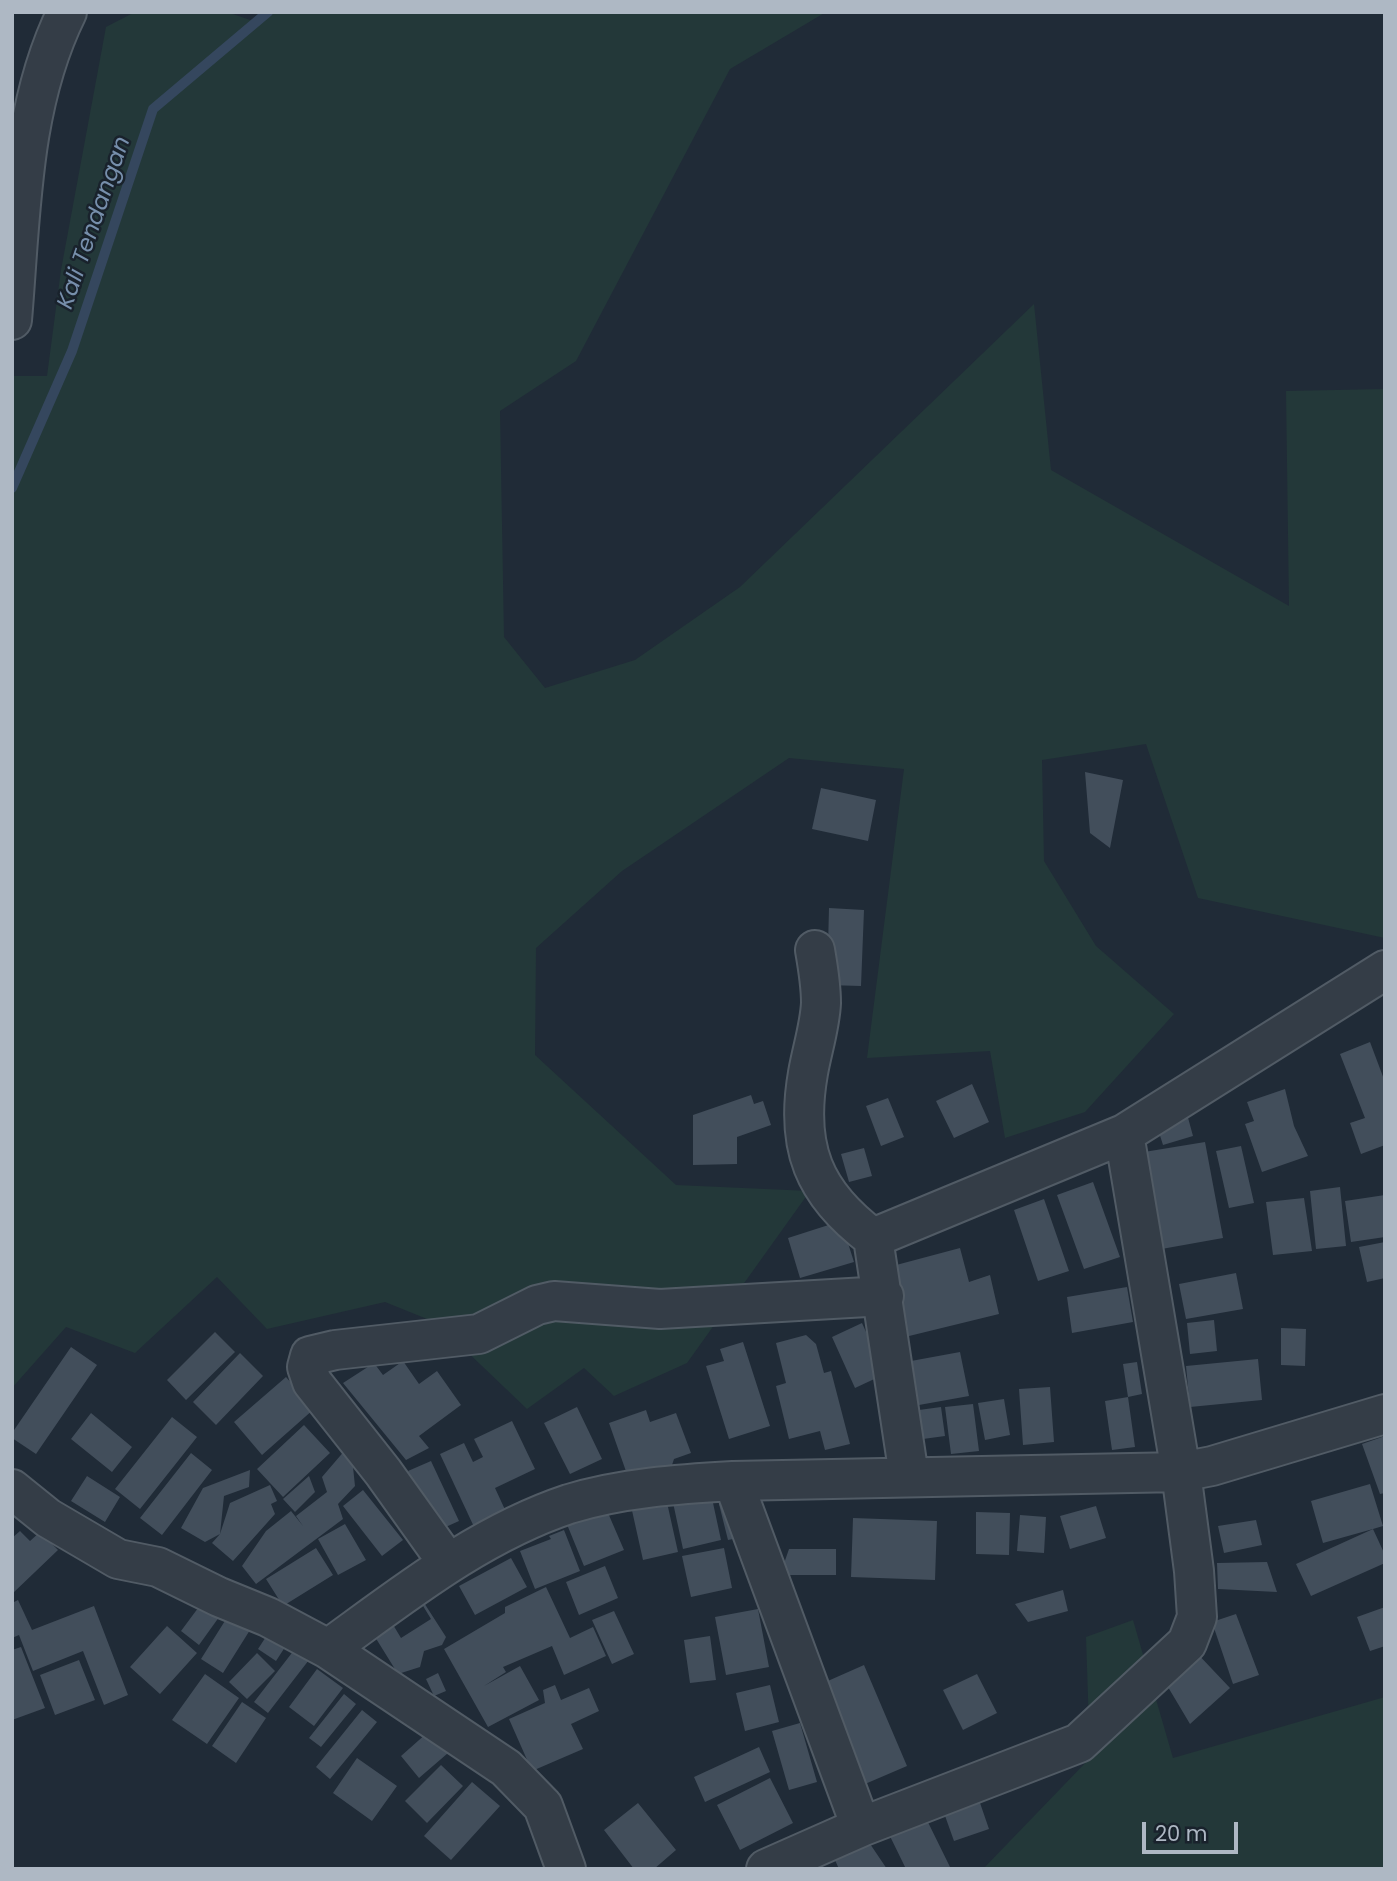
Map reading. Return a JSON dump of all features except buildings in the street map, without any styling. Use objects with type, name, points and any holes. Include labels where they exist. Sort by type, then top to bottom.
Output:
[{"type":"street","points":[[12,320],[19,206],[33,114],[67,12]]},
{"type":"street","points":[[815,950],[821,1005],[804,1100],[807,1150],[827,1196],[873,1238],[884,1296],[909,1476]]},
{"type":"street","points":[[873,1238],[1124,1134],[1385,970]]},
{"type":"street","points":[[766,1869],[861,1827],[1079,1743],[1187,1643],[1197,1617],[1181,1472],[1124,1134]]},
{"type":"street","points":[[448,1563],[383,1472],[312,1382],[307,1367],[310,1356],[335,1350],[479,1334],[537,1305],[554,1301],[660,1309],[884,1296]]},
{"type":"street","points":[[328,1648],[448,1563],[509,1528],[570,1504],[682,1484],[733,1481],[1181,1472],[1212,1466],[1385,1414]]},
{"type":"street","points":[[733,1481],[861,1827]]},
{"type":"street","points":[[12,1489],[48,1518],[118,1559],[158,1567],[268,1617],[328,1648],[506,1768],[543,1806],[566,1869]]},
{"type":"green space","points":[[135,12],[227,12],[256,22],[272,12],[826,12],[730,69],[576,361],[500,411],[504,637],[545,688],[635,660],[740,587],[1034,304],[1051,470],[1289,606],[1286,391],[1385,389],[1385,938],[1198,898],[1146,744],[1042,760],[1044,861],[1096,946],[1174,1014],[1085,1112],[1005,1138],[990,1051],[867,1058],[904,769],[789,758],[622,871],[536,948],[535,1055],[676,1185],[810,1191],[687,1363],[614,1396],[584,1368],[527,1409],[437,1323],[385,1302],[267,1329],[217,1277],[135,1353],[66,1327],[12,1388],[12,376],[47,376],[61,270],[106,27]]},
{"type":"green space","points":[[1133,1620],[1173,1758],[1385,1697],[1385,1869],[983,1869],[1090,1758],[1086,1637]]},
{"type":"waterway","name":"Kali Tendangan","points":[[12,488],[72,351],[153,109],[268,12]]}]
